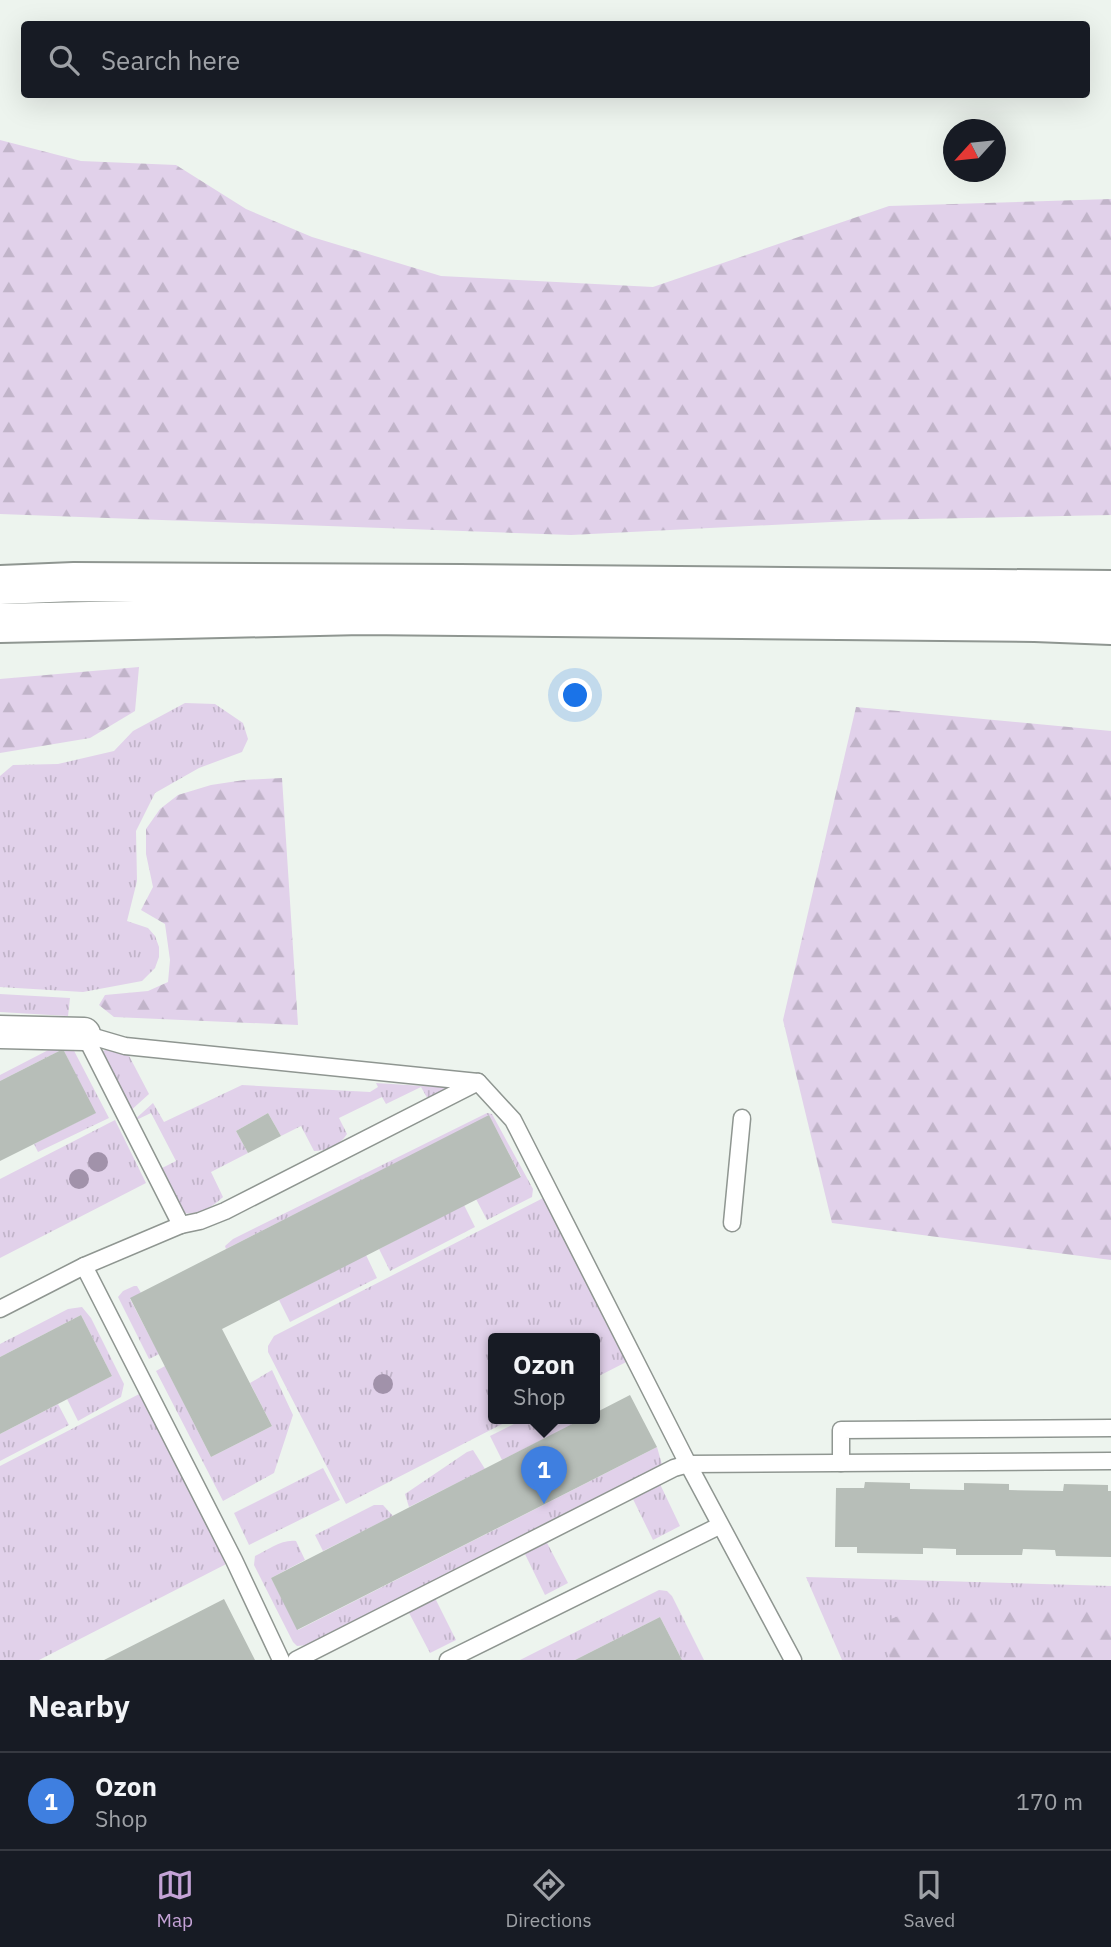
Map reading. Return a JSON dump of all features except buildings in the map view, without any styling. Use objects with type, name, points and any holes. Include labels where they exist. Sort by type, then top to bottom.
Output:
[{"type":"main road","points":[[0,585],[74,582],[446,583],[1111,590]]},
{"type":"main road","points":[[0,623],[362,615],[1111,625]]},
{"type":"street","points":[[4,1035],[84,1034]]},
{"type":"lane","points":[[84,1034],[125,1046],[478,1082],[513,1120],[719,1526],[793,1660]]},
{"type":"lane","points":[[84,1034],[181,1225]]},
{"type":"lane","points":[[0,1309],[85,1266],[181,1225],[200,1222],[225,1211],[478,1082]]},
{"type":"lane","points":[[732,1223],[742,1118]]},
{"type":"lane","points":[[85,1266],[234,1560],[281,1660]]},
{"type":"lane","points":[[841,1463],[841,1430],[1111,1428]]},
{"type":"lane","points":[[296,1660],[661,1475],[688,1464],[1111,1461]]},
{"type":"lane","points":[[448,1660],[719,1526]]},
{"type":"green space","points":[[0,140],[81,161],[176,165],[246,209],[312,237],[441,276],[653,287],[889,206],[1111,199],[1111,515],[871,520],[571,535],[0,514]]},
{"type":"green space","points":[[139,667],[135,711],[90,738],[0,753],[0,679]]},
{"type":"green space","points":[[185,703],[215,704],[243,723],[248,739],[242,752],[199,768],[155,793],[136,831],[137,881],[127,921],[148,928],[155,936],[159,957],[155,968],[142,981],[83,992],[0,987],[0,776],[13,765],[58,764],[114,751],[133,731]]},
{"type":"green space","points":[[856,707],[1111,731],[1111,1260],[832,1223],[783,1020]]},
{"type":"green space","points":[[282,778],[298,1025],[114,1017],[99,1005],[105,995],[148,991],[168,982],[170,960],[165,924],[141,910],[153,887],[146,854],[146,829],[160,809],[178,795],[211,785]]},
{"type":"green space","points":[[0,994],[70,998],[68,1016],[0,1012]]},
{"type":"green space","points":[[70,1043],[109,1118],[38,1152],[34,1144],[95,1113],[63,1049],[0,1081],[0,1075],[60,1044]]},
{"type":"green space","points":[[105,1050],[126,1050],[149,1094],[128,1113],[100,1053]]},
{"type":"green space","points":[[376,1083],[454,1088],[429,1101],[421,1087],[386,1104],[382,1097],[339,1118],[347,1134],[337,1144],[319,1151],[314,1151],[301,1126],[281,1136],[268,1113],[236,1131],[248,1153],[211,1172],[223,1197],[209,1208],[193,1213],[181,1213],[158,1170],[176,1161],[151,1113],[132,1122],[153,1103],[164,1122],[242,1085],[370,1092],[378,1087]]},
{"type":"green space","points":[[487,1113],[492,1114],[533,1189],[532,1197],[487,1220],[476,1199],[521,1176],[489,1116],[226,1249],[225,1246],[233,1239]]},
{"type":"green space","points":[[115,1120],[146,1183],[0,1258],[0,1179]]},
{"type":"green space","points":[[551,1194],[634,1358],[600,1375],[600,1333],[488,1333],[488,1424],[502,1424],[346,1504],[268,1352],[268,1346],[274,1336]]},
{"type":"green space","points":[[464,1205],[475,1227],[390,1271],[379,1249]]},
{"type":"green space","points":[[366,1255],[377,1278],[290,1322],[279,1300]]},
{"type":"green space","points":[[137,1286],[141,1293],[130,1299],[159,1354],[149,1359],[118,1297],[123,1291]]},
{"type":"green space","points":[[82,1307],[91,1318],[124,1384],[121,1397],[78,1421],[67,1399],[112,1376],[81,1315],[0,1357],[0,1344],[68,1309]]},
{"type":"green space","points":[[165,1366],[211,1457],[272,1426],[250,1383],[272,1370],[293,1415],[274,1473],[223,1501],[156,1371]]},
{"type":"green space","points":[[147,1390],[234,1560],[39,1660],[0,1660],[0,1466]]},
{"type":"green space","points":[[58,1404],[69,1425],[0,1461],[0,1434]]},
{"type":"green space","points":[[514,1424],[573,1424],[502,1460],[490,1436]]},
{"type":"green space","points":[[657,1447],[663,1468],[308,1645],[297,1646],[293,1642],[254,1565],[255,1556],[280,1543],[296,1541],[305,1560],[271,1578],[298,1630]]},
{"type":"green space","points":[[473,1450],[485,1469],[409,1507],[405,1494]]},
{"type":"green space","points":[[323,1468],[340,1500],[249,1545],[234,1513]]},
{"type":"green space","points":[[659,1482],[680,1526],[653,1540],[631,1495]]},
{"type":"green space","points":[[374,1505],[383,1505],[393,1516],[323,1551],[315,1535]]},
{"type":"green space","points":[[545,1539],[568,1583],[545,1595],[523,1550]]},
{"type":"green space","points":[[806,1577],[1111,1586],[1111,1660],[842,1660]]},
{"type":"green space","points":[[659,1590],[667,1591],[672,1596],[704,1660],[682,1660],[660,1617],[575,1660],[520,1660]]},
{"type":"green space","points":[[434,1596],[456,1640],[430,1653],[407,1609]]},
{"type":"green space","points":[[1102,1611],[1111,1614],[1111,1660],[890,1660],[886,1631],[891,1619],[909,1612]]},
{"type":"place","name":"Ozon","points":[[544,1504]]}]
